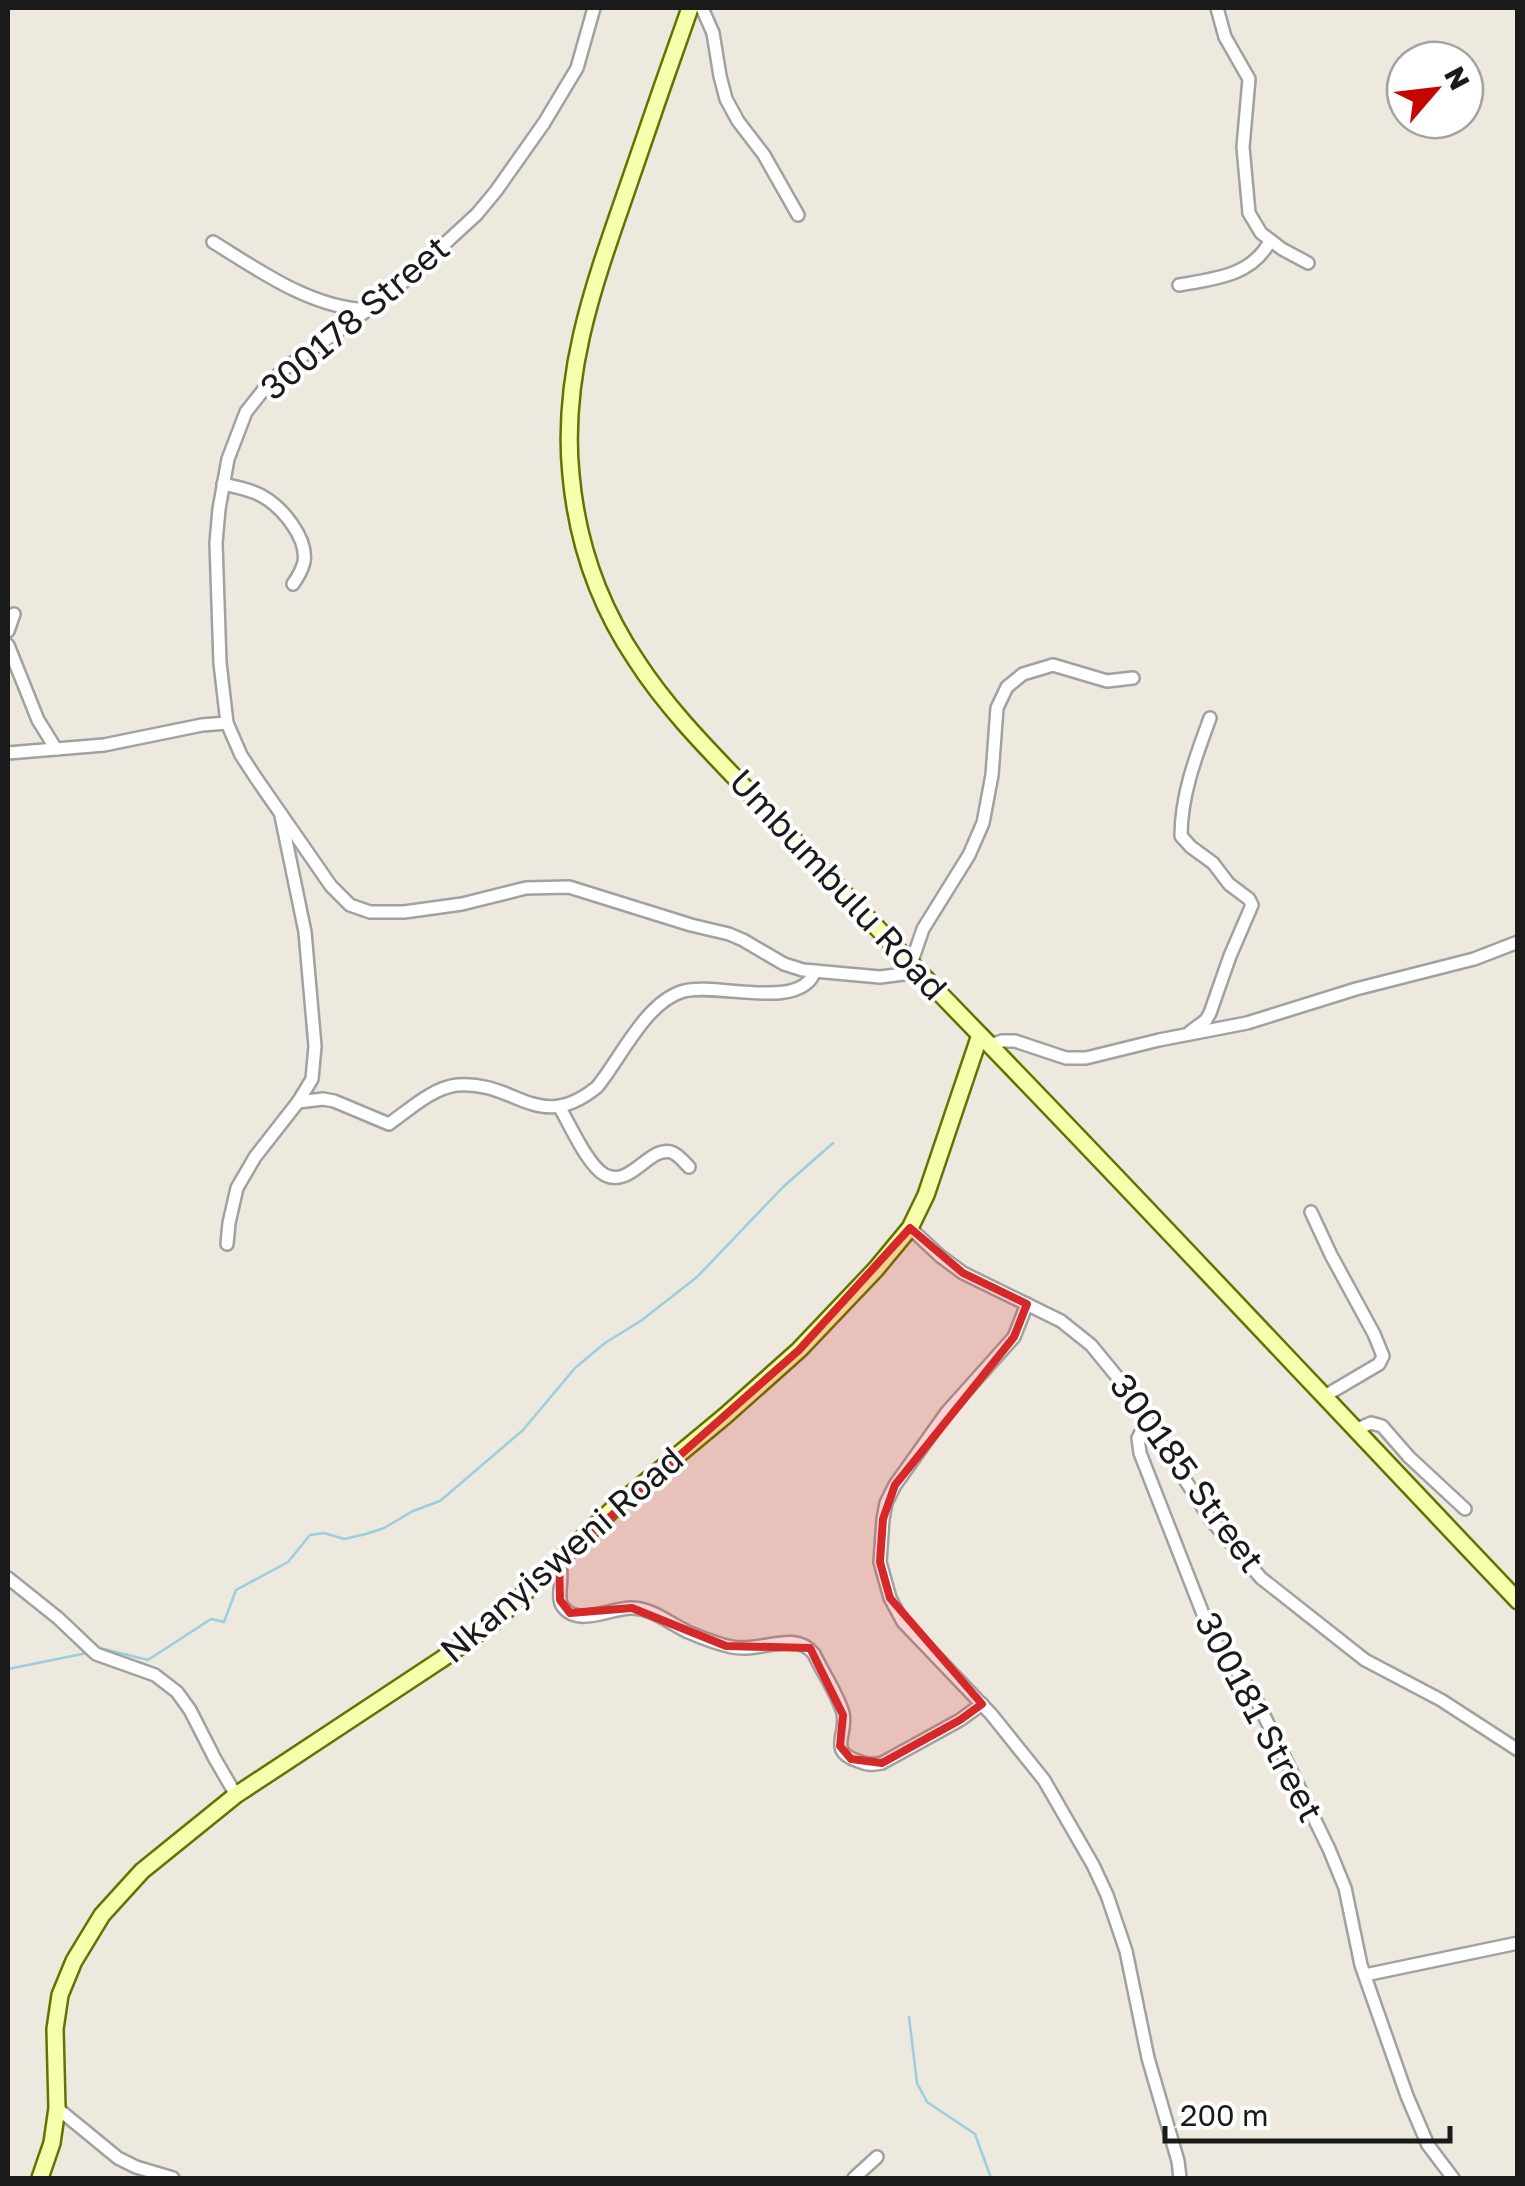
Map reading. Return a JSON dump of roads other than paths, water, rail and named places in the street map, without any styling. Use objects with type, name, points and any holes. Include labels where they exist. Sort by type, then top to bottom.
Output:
[{"type":"main road","name":"Umbumbulu Road","points":[[690,8],[578,343],[568,418],[570,474],[577,518],[600,595],[629,650],[684,722],[1518,1601]]},
{"type":"main road","name":"Nkanyisweni Road","points":[[40,2178],[52,2143],[57,2108],[55,2029],[60,1995],[74,1961],[102,1915],[142,1871],[236,1794],[508,1611],[614,1509],[799,1350],[910,1228],[985,1040]]},
{"type":"street","name":"300178 Street","points":[[227,723],[215,567],[217,525],[228,459],[246,412],[269,383],[299,356],[370,310],[444,246],[496,192],[577,68],[594,8]]},
{"type":"street","points":[[702,8],[713,34],[726,99],[798,215]]},
{"type":"street","points":[[1217,8],[1225,37],[1249,78],[1244,147],[1247,204],[1256,228],[1308,264]]},
{"type":"street","points":[[1179,285],[1243,270],[1258,260],[1270,241]]},
{"type":"street","points":[[213,242],[318,300],[352,310],[370,310]]},
{"type":"street","points":[[223,484],[262,496],[289,521],[304,555],[293,584]]},
{"type":"street","points":[[8,632],[14,614]]},
{"type":"street","points":[[8,645],[38,720],[56,749]]},
{"type":"street","points":[[8,753],[104,745],[202,724],[227,723],[241,755],[331,886],[350,905],[370,912],[404,912],[462,904],[526,888],[569,887],[729,934],[784,964],[892,977],[915,968],[923,930],[969,856],[983,823],[992,775],[997,708],[1007,687],[1023,674],[1052,666],[1112,682],[1133,678]]},
{"type":"street","points":[[1187,1035],[1210,1013],[1251,902],[1180,836],[1189,777],[1210,718]]},
{"type":"street","points":[[226,1244],[237,1188],[312,1079],[315,1046],[305,932],[280,812]]},
{"type":"street","points":[[985,1040],[1014,1041],[1075,1059],[1258,1020],[1356,989],[1474,959],[1518,942]]},
{"type":"street","points":[[298,1102],[334,1101],[389,1124],[438,1090],[454,1085],[487,1088],[542,1107],[560,1108],[597,1087],[647,1018],[674,995],[703,989],[777,993],[804,984],[815,970]]},
{"type":"street","points":[[560,1108],[588,1157],[604,1174],[626,1174],[668,1151],[689,1167]]},
{"type":"street","points":[[1311,1212],[1382,1356],[1379,1364],[1323,1397]]},
{"type":"street","name":"300185 Street","points":[[910,1228],[962,1273],[1061,1322],[1091,1345],[1123,1384],[1211,1520],[1260,1578],[1365,1660],[1441,1700],[1518,1750]]},
{"type":"street","points":[[1027,1304],[1014,1337],[947,1412],[895,1484],[886,1504],[880,1544],[883,1578],[903,1622],[982,1704],[1044,1780],[1107,1895],[1126,1951],[1148,2058],[1180,2178]]},
{"type":"street","name":"300181 Street","points":[[1147,1421],[1138,1438],[1140,1453],[1201,1612],[1224,1655],[1254,1695],[1330,1849],[1348,1898],[1364,1975],[1421,2130],[1453,2178]]},
{"type":"street","points":[[1356,1430],[1372,1422],[1382,1426],[1465,1509]]},
{"type":"street","points":[[559,1562],[563,1576],[560,1600],[570,1612],[586,1616],[632,1608],[726,1646],[749,1650],[788,1642],[808,1646],[840,1707],[844,1722],[840,1746],[851,1759],[872,1765],[882,1762],[982,1704]]},
{"type":"street","points":[[8,1578],[96,1654],[155,1675],[177,1692],[236,1794]]},
{"type":"street","points":[[1364,1975],[1518,1943]]},
{"type":"street","points":[[57,2108],[118,2158],[173,2178]]},
{"type":"street","points":[[854,2178],[878,2157]]},
{"type":"waterway","points":[[96,1647],[148,1660],[211,1619],[224,1622],[236,1590],[288,1562],[310,1535],[324,1533],[344,1539],[366,1534],[440,1501],[523,1430],[575,1368],[697,1277],[783,1187],[833,1143]]},
{"type":"waterway","points":[[8,1669],[87,1653]]},
{"type":"waterway","points":[[909,2017],[917,2083],[927,2102],[975,2134],[991,2178]]}]
